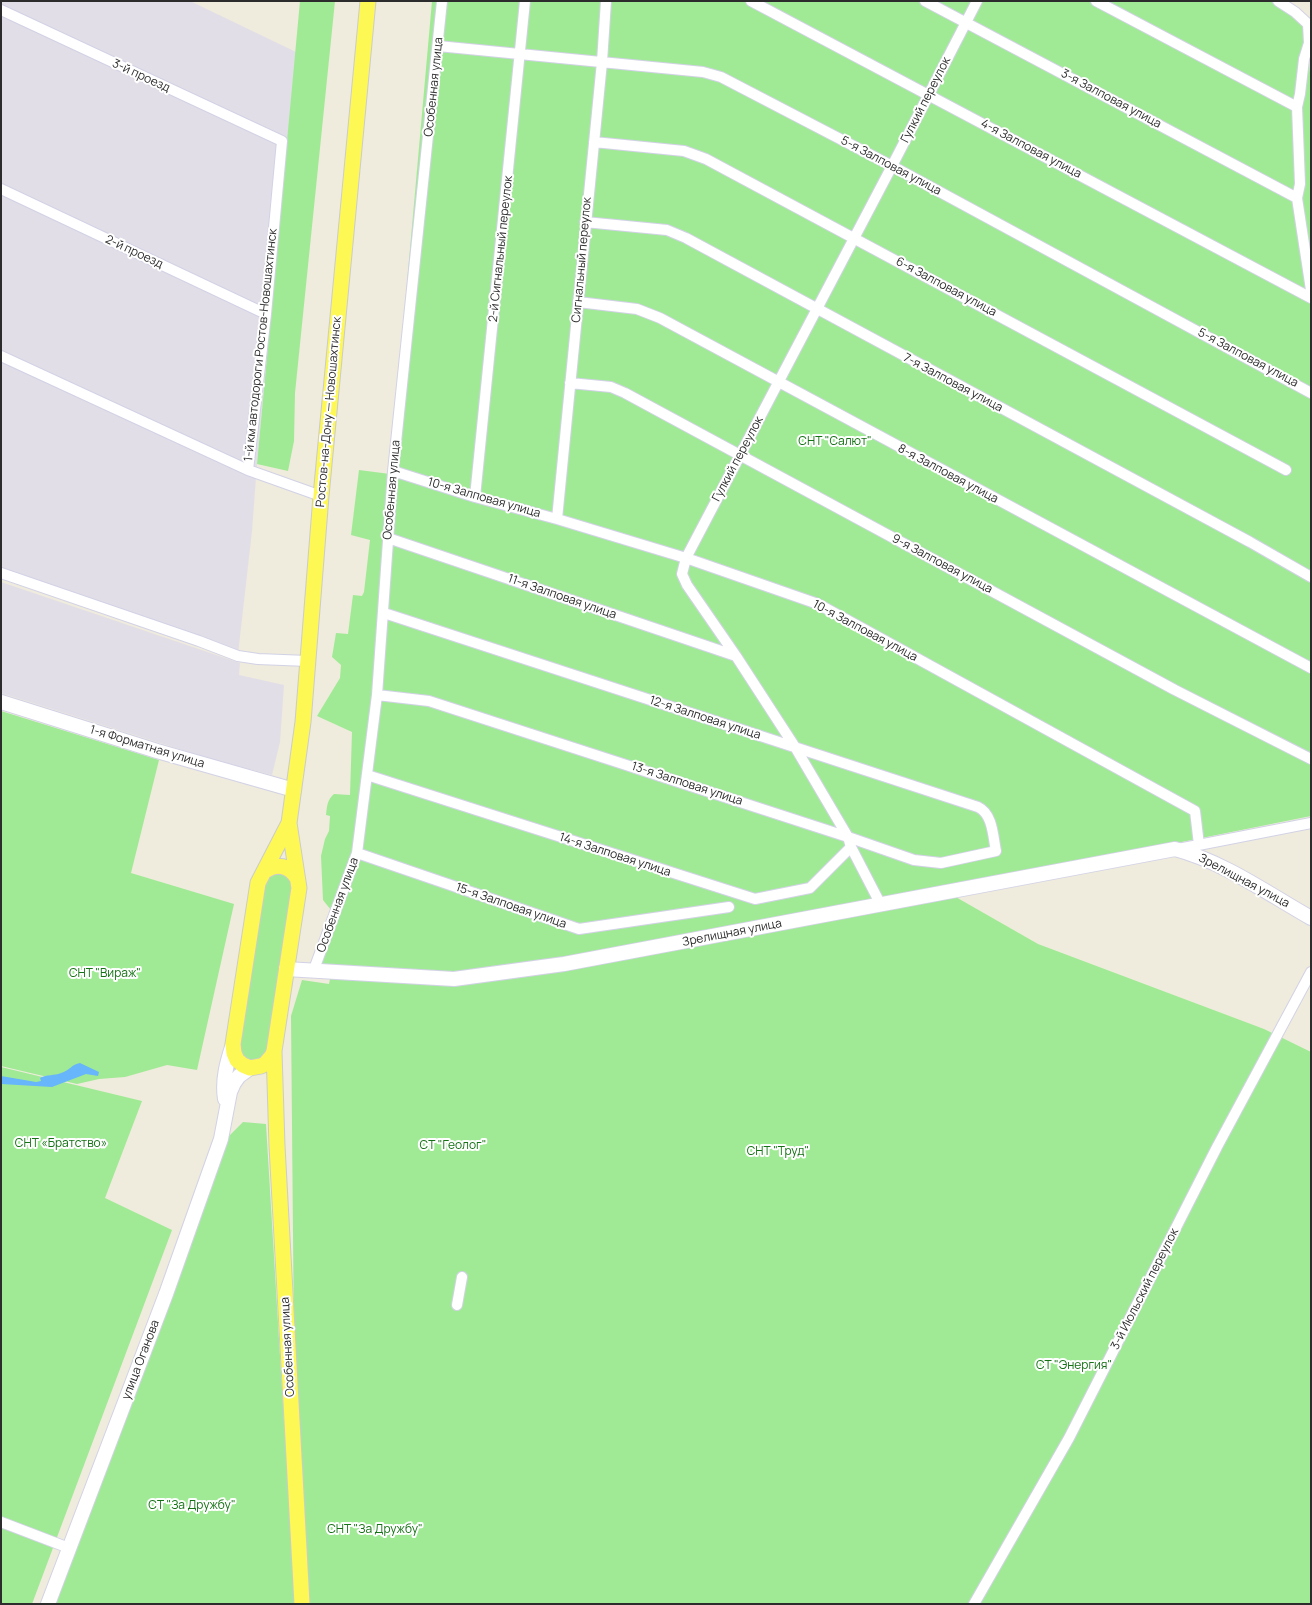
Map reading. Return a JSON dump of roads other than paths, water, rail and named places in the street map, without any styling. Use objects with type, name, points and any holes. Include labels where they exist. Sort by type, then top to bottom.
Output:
[{"type":"main road","name":"Ростов-на-Дону — Новошахтинск","points":[[289,823],[304,722],[321,496],[368,1]]},
{"type":"main road","points":[[265,871],[289,823]]},
{"type":"main road","name":"Особенная улица","points":[[289,823],[299,888],[274,1051],[274,1090],[302,1604]]},
{"type":"main road","points":[[274,1090],[266,1078],[237,1060],[233,1044],[260,876],[270,867],[276,866],[291,870],[297,878]]},
{"type":"main road","points":[[252,1068],[265,1064],[274,1051]]},
{"type":"street","name":"Особенная улица","points":[[313,972],[357,853],[377,695],[393,471],[442,1]]},
{"type":"street","name":"2-й Сигнальный переулок","points":[[475,497],[525,1]]},
{"type":"street","name":"Сигнальный переулок","points":[[557,519],[602,62],[606,1]]},
{"type":"street","name":"4-я Залповая улица","points":[[751,1],[1311,298]]},
{"type":"street","name":"3-я Залповая улица","points":[[926,1],[1297,198]]},
{"type":"street","name":"Гулкий переулок","points":[[881,905],[848,837],[795,748],[736,656],[687,585],[682,574],[686,558],[977,1]]},
{"type":"street","points":[[1096,1],[1297,107]]},
{"type":"street","points":[[1278,1],[1295,12],[1308,24],[1309,43],[1304,59],[1297,107],[1300,184],[1297,198],[1311,290]]},
{"type":"street","name":"3-й проезд","points":[[1,10],[282,142]]},
{"type":"street","name":"5-я Залповая улица","points":[[438,46],[702,72],[721,77],[892,166],[1311,392]]},
{"type":"street","name":"1-й км автодороги Ростов-Новошахтинск","points":[[282,142],[266,314],[248,470],[321,496]]},
{"type":"street","name":"6-я Залповая улица","points":[[594,142],[684,150],[706,159],[1286,470]]},
{"type":"street","name":"2-й проезд","points":[[1,189],[266,314]]},
{"type":"street","name":"7-я Залповая улица","points":[[585,222],[667,230],[686,238],[1250,542],[1311,577]]},
{"type":"street","name":"8-я Залповая улица","points":[[578,302],[637,309],[660,318],[1311,668]]},
{"type":"street","points":[[1,356],[248,470]]},
{"type":"street","name":"9-я Залповая улица","points":[[570,383],[611,387],[741,455],[1175,690],[1311,758]]},
{"type":"street","name":"10-я Залповая улица","points":[[393,471],[475,497],[557,519],[686,558],[818,604],[1195,811],[1199,845]]},
{"type":"street","name":"11-я Залповая улица","points":[[388,538],[736,656]]},
{"type":"street","points":[[1,574],[238,656],[258,659],[308,661]]},
{"type":"street","name":"12-я Залповая улица","points":[[384,613],[984,810],[988,817],[996,851]]},
{"type":"street","name":"13-я Залповая улица","points":[[377,695],[429,701],[914,860],[941,863],[996,851]]},
{"type":"street","name":"1-я Форматная улица","points":[[1,702],[157,751],[294,790]]},
{"type":"street","name":"14-я Залповая улица","points":[[367,775],[755,899],[810,888],[852,847]]},
{"type":"street","name":"Зрелищная улица","points":[[286,969],[454,979],[564,964],[1311,824]]},
{"type":"street","name":"Зрелищная улица","points":[[1175,850],[1196,855],[1217,864],[1311,918]]},
{"type":"street","name":"15-я Залповая улица","points":[[357,853],[579,929],[729,907]]},
{"type":"street","name":"3-й Июльский переулок","points":[[974,1604],[1069,1438],[1217,1147],[1311,972]]},
{"type":"street","name":"улица Оганова","points":[[227,1114],[224,1090],[227,1063],[233,1044]]},
{"type":"street","name":"улица Оганова","points":[[48,1604],[166,1294],[221,1139],[230,1092],[239,1076],[252,1068]]},
{"type":"street","points":[[457,1305],[462,1277]]},
{"type":"street","points":[[1,1522],[69,1548]]},
{"type":"water","points":[[80,1063],[99,1072],[98,1076],[86,1074],[52,1087],[1,1084],[1,1076],[36,1082],[41,1081],[40,1078],[64,1072]]},
{"type":"park label","name":"СНТ \"Салют\"","points":[[835,442]]},
{"type":"park label","name":"СНТ \"Вираж\"","points":[[105,974]]},
{"type":"park label","name":"СНТ «Братство»","points":[[61,1144]]},
{"type":"park label","name":"СТ \"Геолог\"","points":[[453,1146]]},
{"type":"park label","name":"СНТ \"Труд\"","points":[[778,1152]]},
{"type":"park label","name":"СТ \"Энергия\"","points":[[1074,1366]]},
{"type":"park label","name":"СТ \"За Дружбу\"","points":[[192,1506]]},
{"type":"park label","name":"СНТ \"За Дружбу\"","points":[[375,1530]]}]
